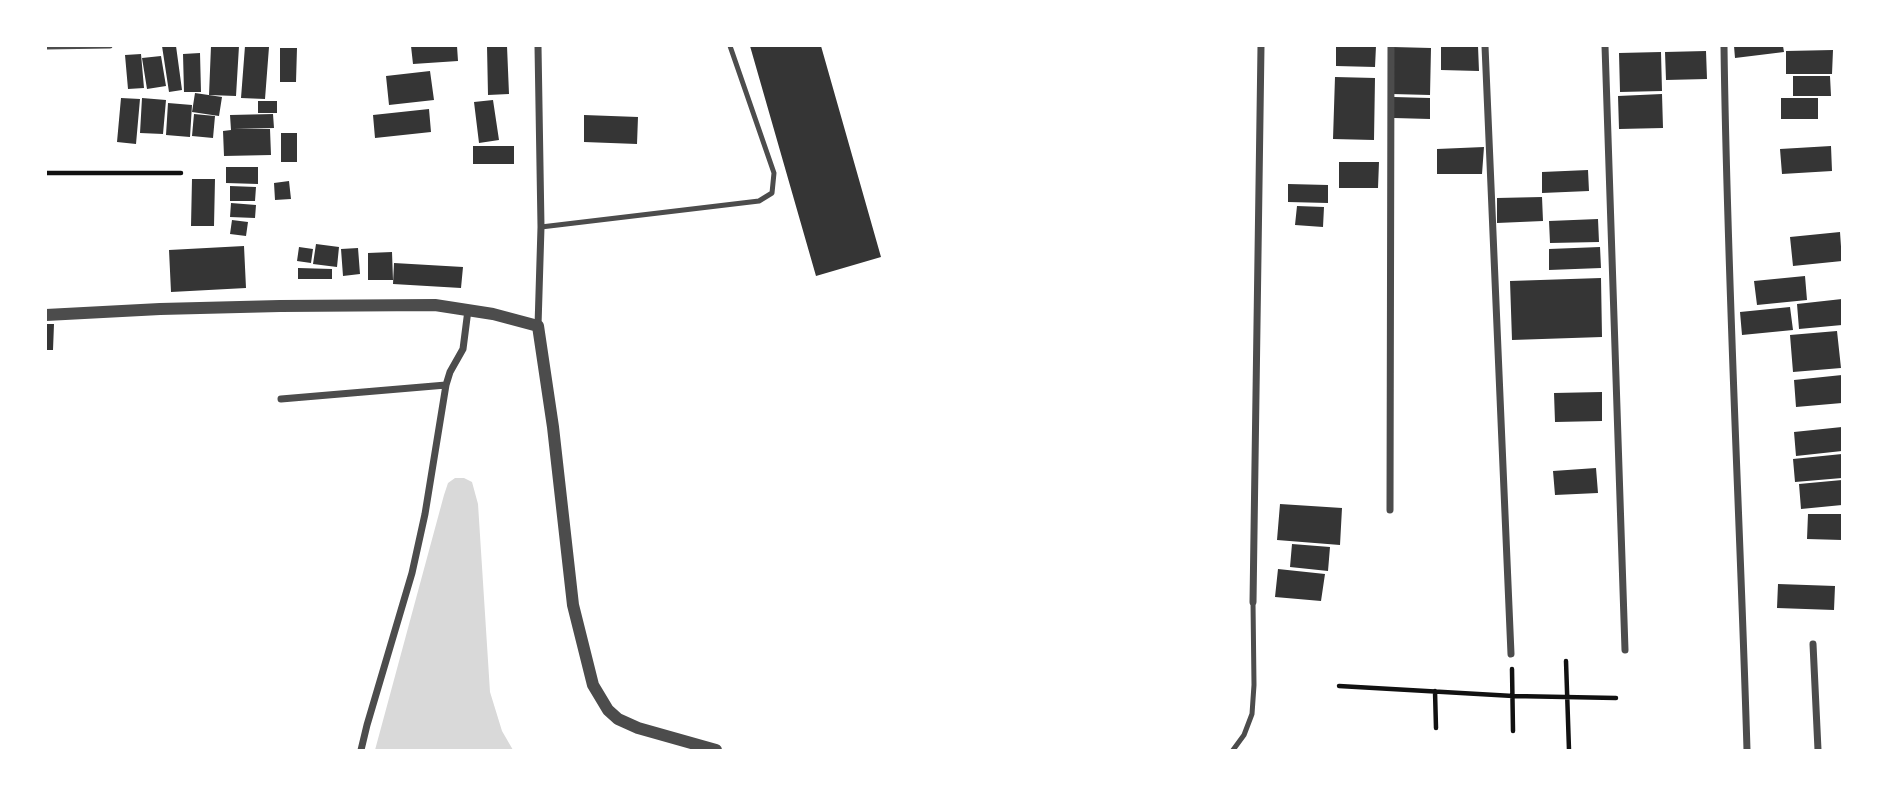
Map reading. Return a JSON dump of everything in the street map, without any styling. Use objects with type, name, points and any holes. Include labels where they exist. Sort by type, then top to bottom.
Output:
[{"type":"street","points":[[538,46],[541,227],[538,326],[553,427],[573,605],[593,685],[608,710],[618,719],[638,728],[716,751]]},
{"type":"street","points":[[1253,602],[1261,46]]},
{"type":"street","points":[[1390,510],[1391,46]]},
{"type":"street","points":[[1485,46],[1511,654]]},
{"type":"street","points":[[1605,46],[1625,650]]},
{"type":"street","points":[[1724,46],[1725,164],[1747,751]]},
{"type":"street","points":[[46,315],[160,309],[435,305],[493,314],[538,326]]},
{"type":"street","points":[[361,751],[412,573],[425,514],[446,385],[463,349],[468,310]]},
{"type":"street","points":[[281,399],[446,385]]},
{"type":"street","points":[[1813,645],[1818,751]]},
{"type":"lane","points":[[46,47],[110,46]]},
{"type":"lane","points":[[541,227],[759,201],[772,193],[774,173],[730,46]]},
{"type":"lane","points":[[1233,751],[1244,735],[1252,715],[1253,602]]},
{"type":"path","points":[[48,173],[181,173]]},
{"type":"path","points":[[1511,654],[1513,731]]},
{"type":"path","points":[[1566,661],[1569,751]]},
{"type":"path","points":[[1339,686],[1513,696],[1616,698]]},
{"type":"path","points":[[1435,691],[1436,728]]},
{"type":"shaded area","points":[[455,478],[472,482],[478,504],[490,692],[502,731],[513,750],[375,750],[444,495],[448,483]]},
{"type":"building","points":[[162,46],[176,46],[182,90],[169,92]]},
{"type":"building","points":[[211,46],[239,46],[236,96],[209,95]]},
{"type":"building","points":[[245,46],[269,47],[265,99],[241,98]]},
{"type":"building","points":[[411,46],[457,46],[458,61],[413,64]]},
{"type":"building","points":[[487,46],[507,46],[509,94],[488,95]]},
{"type":"building","points":[[750,46],[821,46],[881,257],[816,276]]},
{"type":"building","points":[[1336,46],[1376,46],[1375,67],[1336,66]]},
{"type":"building","points":[[1441,46],[1478,46],[1479,71],[1441,70]]},
{"type":"building","points":[[1734,46],[1783,46],[1784,52],[1735,58]]},
{"type":"building","points":[[1393,47],[1431,48],[1430,95],[1392,94]]},
{"type":"building","points":[[280,48],[297,48],[296,82],[280,82]]},
{"type":"building","points":[[1833,50],[1832,74],[1786,74],[1786,51]]},
{"type":"building","points":[[1706,51],[1707,79],[1666,80],[1665,52]]},
{"type":"building","points":[[1661,52],[1662,91],[1620,92],[1619,53]]},
{"type":"building","points":[[200,53],[201,92],[184,92],[183,54]]},
{"type":"building","points":[[141,54],[144,88],[128,89],[125,55]]},
{"type":"building","points":[[161,56],[166,86],[147,89],[142,58]]},
{"type":"building","points":[[430,71],[434,100],[389,105],[386,76]]},
{"type":"building","points":[[1793,76],[1830,76],[1831,96],[1793,96]]},
{"type":"building","points":[[1335,77],[1375,78],[1374,140],[1333,139]]},
{"type":"building","points":[[195,93],[222,97],[219,116],[192,112]]},
{"type":"building","points":[[1662,94],[1663,128],[1619,129],[1618,96]]},
{"type":"building","points":[[1394,97],[1430,98],[1430,119],[1394,118]]},
{"type":"building","points":[[121,98],[140,99],[136,144],[117,142]]},
{"type":"building","points":[[142,98],[166,100],[163,134],[140,133]]},
{"type":"building","points":[[1781,98],[1818,98],[1818,119],[1781,119]]},
{"type":"building","points":[[493,100],[499,140],[479,143],[474,102]]},
{"type":"building","points":[[258,101],[277,101],[277,113],[258,113]]},
{"type":"building","points":[[168,103],[192,105],[190,137],[166,135]]},
{"type":"building","points":[[429,109],[431,132],[375,138],[373,115]]},
{"type":"building","points":[[194,114],[215,116],[213,138],[192,136]]},
{"type":"building","points":[[273,114],[274,128],[234,129],[270,129],[271,155],[224,156],[223,131],[231,130],[230,115]]},
{"type":"building","points":[[584,115],[638,117],[637,144],[584,142]]},
{"type":"building","points":[[281,133],[297,133],[297,162],[281,162]]},
{"type":"building","points":[[473,146],[514,146],[514,164],[473,164]]},
{"type":"building","points":[[1831,146],[1832,171],[1782,174],[1780,149]]},
{"type":"building","points":[[1484,147],[1482,174],[1437,174],[1437,149]]},
{"type":"building","points":[[1339,162],[1379,162],[1378,188],[1339,188]]},
{"type":"building","points":[[226,167],[258,167],[258,184],[226,183]]},
{"type":"building","points":[[1588,170],[1589,191],[1542,193],[1542,172]]},
{"type":"building","points":[[192,179],[215,179],[214,226],[191,226]]},
{"type":"building","points":[[289,181],[291,199],[275,200],[274,183]]},
{"type":"building","points":[[1288,184],[1328,185],[1328,203],[1288,202]]},
{"type":"building","points":[[230,186],[256,187],[255,201],[230,201]]},
{"type":"building","points":[[1542,197],[1543,221],[1497,223],[1497,198]]},
{"type":"building","points":[[231,203],[256,205],[255,218],[230,217]]},
{"type":"building","points":[[1297,206],[1324,207],[1323,227],[1295,225]]},
{"type":"building","points":[[1598,219],[1599,242],[1550,243],[1549,221]]},
{"type":"building","points":[[232,220],[248,222],[246,236],[230,234]]},
{"type":"building","points":[[1840,232],[1842,261],[1793,266],[1790,237]]},
{"type":"building","points":[[316,244],[339,247],[337,267],[313,264]]},
{"type":"building","points":[[244,246],[246,288],[171,292],[169,250]]},
{"type":"building","points":[[299,247],[313,249],[311,263],[297,261]]},
{"type":"building","points":[[1600,247],[1601,268],[1549,270],[1549,249]]},
{"type":"building","points":[[358,248],[360,274],[343,276],[341,249]]},
{"type":"building","points":[[392,252],[393,280],[368,280],[368,253]]},
{"type":"building","points":[[394,263],[463,267],[461,288],[393,284]]},
{"type":"building","points":[[298,268],[332,269],[332,279],[298,279]]},
{"type":"building","points":[[1805,276],[1807,300],[1757,305],[1754,281]]},
{"type":"building","points":[[1601,278],[1602,337],[1512,340],[1510,281]]},
{"type":"building","points":[[1842,299],[1842,325],[1799,329],[1797,304]]},
{"type":"building","points":[[1790,307],[1793,330],[1742,335],[1740,312]]},
{"type":"building","points":[[46,324],[54,324],[53,350],[46,350]]},
{"type":"building","points":[[1837,331],[1841,368],[1793,372],[1790,335]]},
{"type":"building","points":[[1842,375],[1842,403],[1796,407],[1794,380]]},
{"type":"building","points":[[1602,392],[1602,421],[1555,422],[1554,393]]},
{"type":"building","points":[[1842,427],[1842,451],[1796,456],[1794,432]]},
{"type":"building","points":[[1842,454],[1842,478],[1795,482],[1793,459]]},
{"type":"building","points":[[1596,468],[1598,493],[1555,495],[1553,471]]},
{"type":"building","points":[[1842,480],[1842,505],[1801,509],[1799,484]]},
{"type":"building","points":[[1280,504],[1342,508],[1340,545],[1277,540]]},
{"type":"building","points":[[1808,514],[1842,514],[1842,540],[1807,539]]},
{"type":"building","points":[[1292,544],[1330,547],[1328,571],[1290,567]]},
{"type":"building","points":[[1278,569],[1325,574],[1321,601],[1275,597]]},
{"type":"building","points":[[1778,584],[1835,586],[1834,610],[1777,608]]}]
